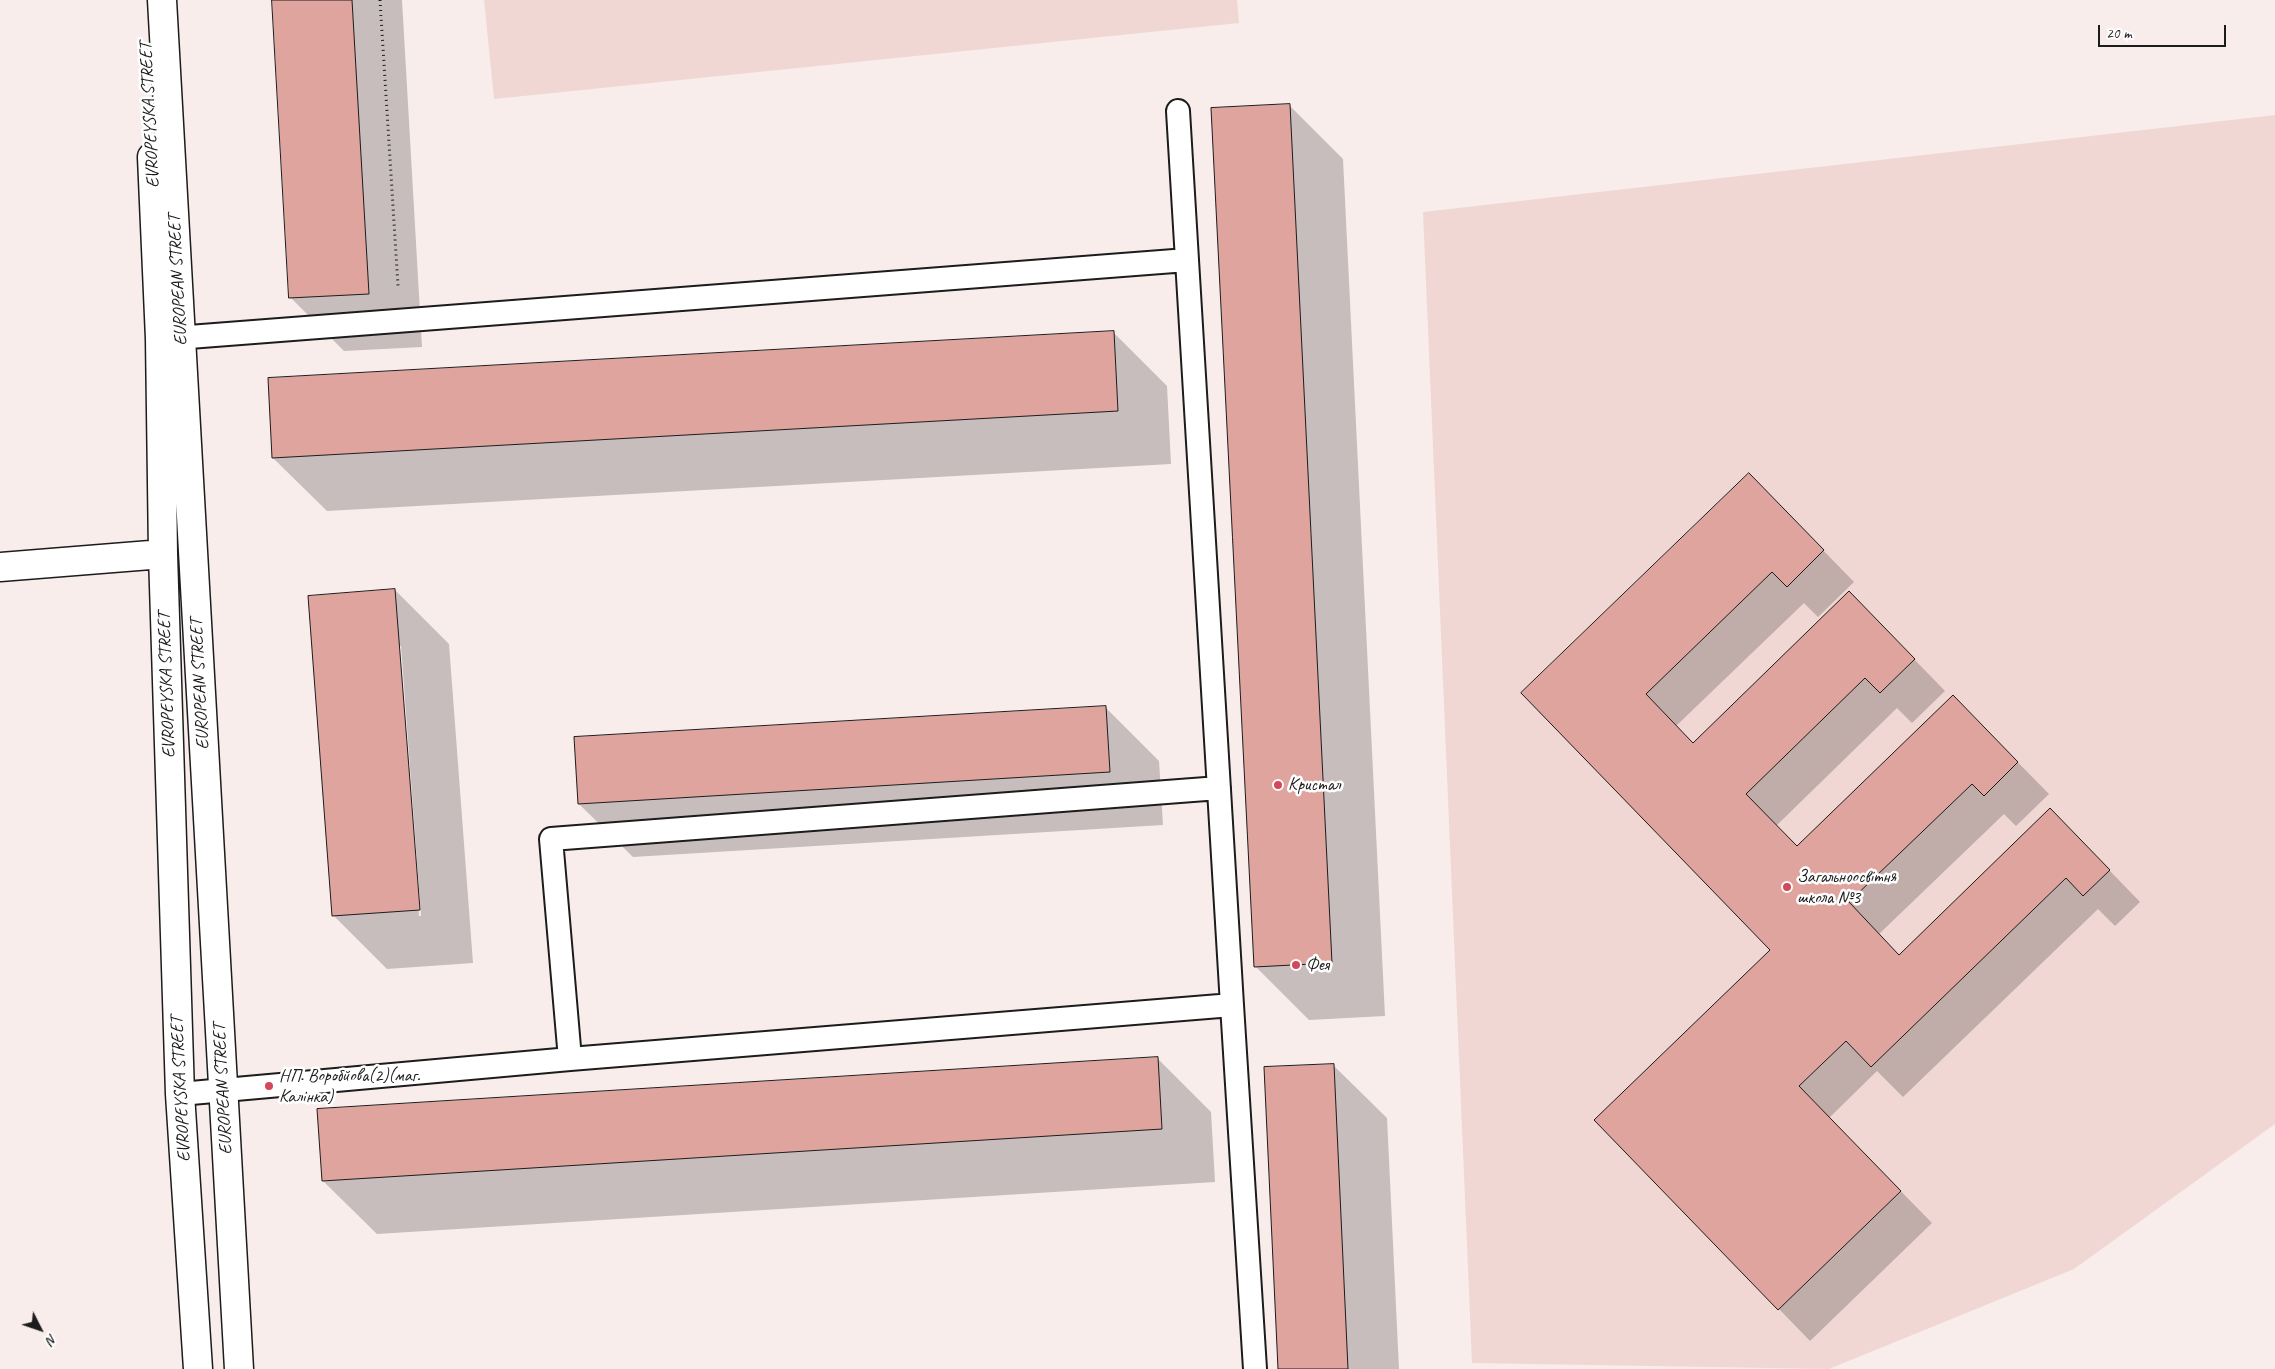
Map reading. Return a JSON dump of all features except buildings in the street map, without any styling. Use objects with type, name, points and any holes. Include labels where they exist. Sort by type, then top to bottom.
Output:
[{"type":"street","name":"EVROPEYSKA STREET","points":[[144,0],[160,339],[163,554],[180,1094],[198,1369]]},
{"type":"street","name":"EUROPEAN STREET","points":[[162,0],[239,1369]]},
{"type":"street","points":[[0,567],[163,554]]},
{"type":"lane","points":[[1178,111],[1256,1369]]},
{"type":"lane","points":[[160,339],[1187,260]]},
{"type":"lane","points":[[570,1059],[551,839],[1219,788]]},
{"type":"lane","points":[[180,1094],[570,1059],[1232,1005]]},
{"type":"path","points":[[380,0],[400,321]]},
{"type":"shaded area","points":[[484,0],[1237,0],[1239,23],[494,99]]},
{"type":"shaded area","points":[[2275,115],[2275,1124],[2074,1269],[1829,1369],[1472,1363],[1423,212]]},
{"type":"place","name":"Кристал","points":[[1278,785]]},
{"type":"place","name":"Загальноосвітня школа №3","points":[[1787,887]]},
{"type":"place","name":"Фея","points":[[1296,965]]},
{"type":"place","name":"НП. Воробйова(2)(маг. Калінка)","points":[[269,1086]]}]
